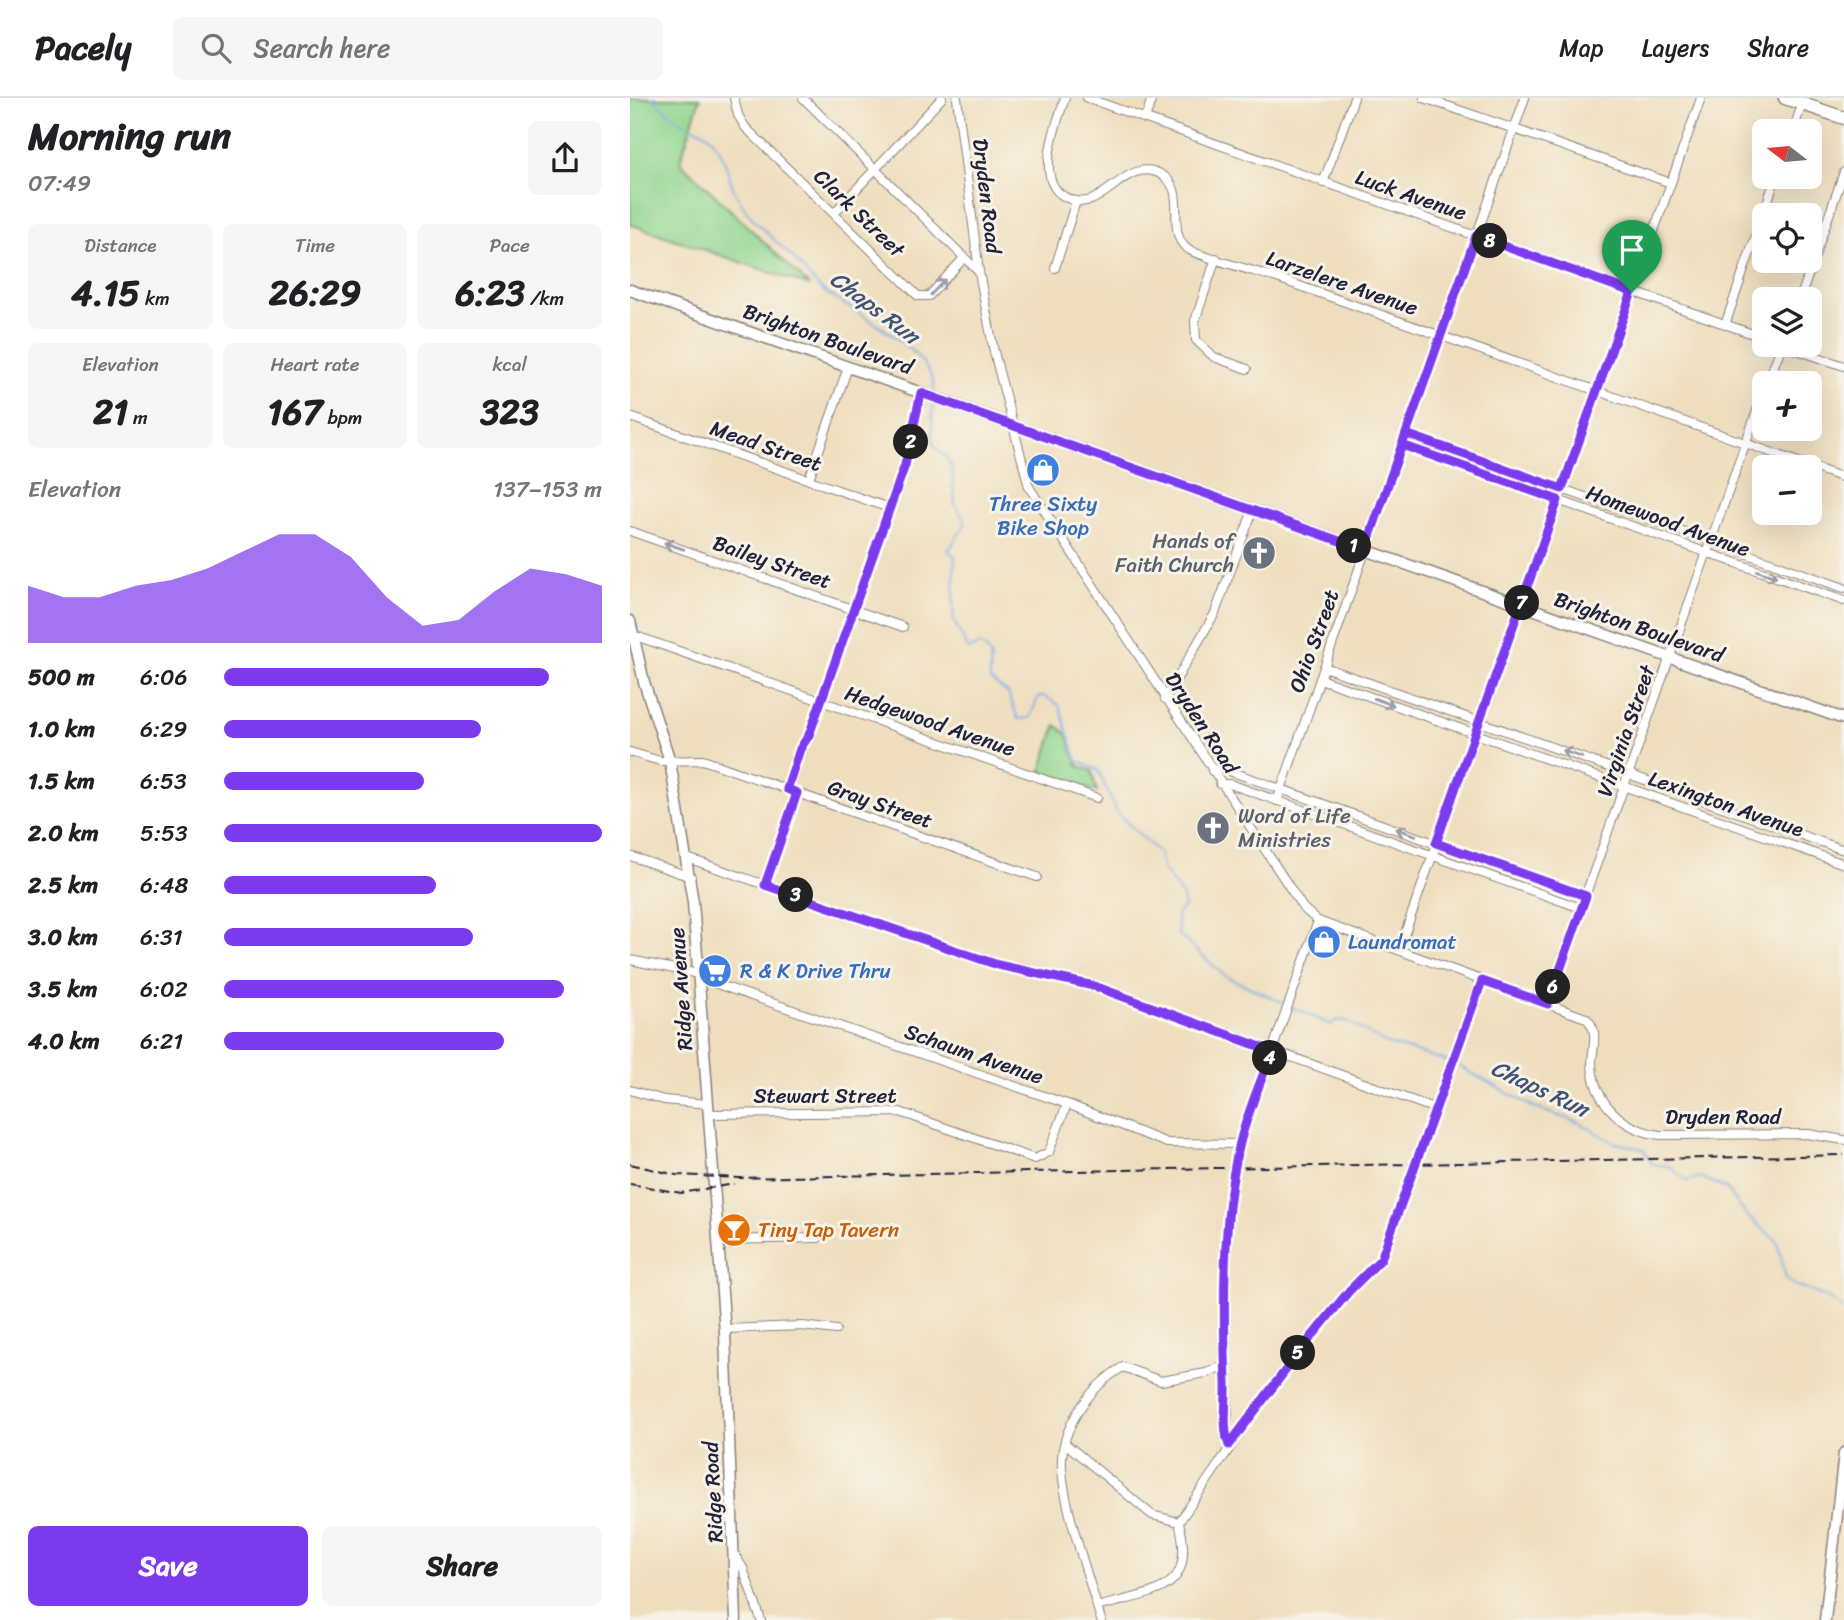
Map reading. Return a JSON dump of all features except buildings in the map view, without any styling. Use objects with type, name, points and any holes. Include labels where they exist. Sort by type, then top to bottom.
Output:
[{"type":"main road","points":[[1796,101],[1844,118]]},
{"type":"street","name":"Clark Street","points":[[734,98],[735,108],[745,127],[918,296],[929,296],[964,258]]},
{"type":"street","points":[[803,98],[979,272]]},
{"type":"street","points":[[834,213],[942,98]]},
{"type":"street","name":"Dryden Road","points":[[957,98],[979,272],[1012,425],[1029,487],[1303,908],[1318,921],[1591,1022],[1595,1033],[1592,1061],[1597,1090],[1615,1115],[1637,1130],[1660,1135],[1808,1134],[1844,1140]]},
{"type":"street","points":[[1055,268],[1076,201],[1057,192],[1050,176],[1052,134],[1065,98]]},
{"type":"street","name":"Luck Avenue","points":[[1087,98],[1752,334]]},
{"type":"street","points":[[1145,119],[1152,98]]},
{"type":"street","points":[[1323,183],[1354,98]]},
{"type":"street","points":[[1424,98],[1671,183]]},
{"type":"street","name":"Ohio Street","points":[[1277,801],[1525,98]]},
{"type":"street","points":[[1399,950],[1701,98]]},
{"type":"street","points":[[1794,119],[1796,101]]},
{"type":"street","name":"Larzelere Avenue","points":[[1076,201],[1088,201],[1131,173],[1153,171],[1169,180],[1174,188],[1177,230],[1185,248],[1202,256],[1216,258],[1844,478]]},
{"type":"street","points":[[1804,287],[1844,172]]},
{"type":"street","points":[[1724,325],[1772,189]]},
{"type":"street","points":[[1216,258],[1195,321],[1196,340],[1214,357],[1247,369]]},
{"type":"street","name":"Brighton Boulevard","points":[[630,290],[1844,719]]},
{"type":"street","points":[[1817,357],[1844,366]]},
{"type":"street","points":[[809,479],[848,367]]},
{"type":"street","points":[[787,789],[889,509],[925,394]]},
{"type":"street","name":"Mead Street","points":[[630,417],[889,509]]},
{"type":"street","name":"Virginia Street","points":[[1548,1004],[1752,426]]},
{"type":"street","name":"Homewood Avenue","points":[[1406,434],[1844,588]]},
{"type":"street","name":"Homewood Avenue","points":[[1402,445],[1844,601]]},
{"type":"street","points":[[1166,699],[1216,613],[1253,510]]},
{"type":"street","name":"Bailey Street","points":[[630,531],[903,627]]},
{"type":"street","name":"Ridge Avenue","points":[[630,621],[648,696],[670,761],[691,877],[726,1362]]},
{"type":"street","name":"Hedgewood Avenue","points":[[633,635],[1097,798]]},
{"type":"street","name":"Lexington Avenue","points":[[1324,667],[1844,850]]},
{"type":"street","name":"Lexington Avenue","points":[[1320,679],[1844,864]]},
{"type":"street","name":"Gray Street","points":[[630,752],[670,761],[703,760],[1037,877]]},
{"type":"street","points":[[1212,771],[1220,768],[1586,896]]},
{"type":"street","points":[[1220,784],[1277,801],[1581,908]]},
{"type":"street","points":[[765,885],[797,793]]},
{"type":"street","points":[[630,856],[691,877]]},
{"type":"street","points":[[687,858],[998,965],[1094,986],[1436,1109]]},
{"type":"street","points":[[1229,1445],[1225,1434],[1228,1414],[1224,1292],[1231,1191],[1239,1144],[1318,921]]},
{"type":"street","name":"Schaum Avenue","points":[[630,960],[699,976],[1067,1104],[1167,1143],[1239,1144]]},
{"type":"street","points":[[1097,1606],[1162,1587],[1178,1576],[1185,1560],[1179,1522],[1229,1445],[1277,1379],[1349,1291],[1381,1259],[1482,981]]},
{"type":"street","name":"Stewart Street","points":[[630,1090],[708,1109],[900,1112],[1035,1159],[1049,1152],[1067,1104]]},
{"type":"street","points":[[717,1240],[818,1238]]},
{"type":"street","points":[[724,1329],[802,1326],[836,1330]]},
{"type":"street","name":"Ridge Road","points":[[726,1362],[736,1620]]},
{"type":"street","points":[[1101,1620],[1064,1484],[1062,1467],[1074,1420],[1085,1401],[1112,1373],[1126,1367],[1161,1381],[1206,1373],[1226,1365]]},
{"type":"street","points":[[1066,1444],[1152,1515],[1179,1522]]},
{"type":"street","points":[[1825,1620],[1844,1453]]},
{"type":"street","points":[[735,1555],[743,1568],[761,1620]]},
{"type":"green space","points":[[630,98],[700,98],[680,162],[810,286],[630,224]]},
{"type":"green space","points":[[1056,725],[1067,734],[1078,766],[1092,771],[1097,792],[1041,772]]},
{"type":"waterway","name":"Chaps Run","points":[[652,98],[677,119],[713,140],[722,154],[734,191],[749,215],[820,288],[909,348],[923,362],[932,377],[934,392]]},
{"type":"waterway","name":"Chaps Run","points":[[933,401],[932,438],[935,447],[947,458],[952,470],[955,505],[966,523],[948,551],[955,556],[953,619],[968,649],[980,645],[988,651],[991,660],[990,680],[1008,693],[1018,719],[1030,718],[1038,697],[1044,696],[1059,705],[1077,761],[1098,770],[1117,813],[1159,853],[1162,868],[1183,897],[1184,907],[1177,915],[1178,934],[1225,976],[1284,1003]]},
{"type":"waterway","name":"Chaps Run","points":[[1292,1007],[1331,1025],[1337,1020],[1347,1021],[1385,1043],[1450,1062]]},
{"type":"waterway","name":"Chaps Run","points":[[1455,1064],[1535,1108],[1580,1123],[1615,1143],[1644,1149],[1652,1164],[1669,1166],[1687,1181],[1700,1177],[1727,1189],[1746,1215],[1777,1241],[1786,1278],[1792,1284],[1826,1297],[1844,1310]]},
{"type":"railway","points":[[630,1164],[676,1175],[738,1178],[1844,1155]]},
{"type":"railway","points":[[630,1184],[681,1193],[734,1184]]},
{"type":"place","name":"Three Sixty Bike Shop","points":[[1043,470]]},
{"type":"place","name":"Hands of Faith Church","points":[[1259,553]]},
{"type":"place","name":"Word of Life Ministries","points":[[1213,828]]},
{"type":"place","name":"Laundromat","points":[[1324,942]]},
{"type":"place","name":"R & K Drive Thru","points":[[715,971]]},
{"type":"place","name":"Tiny Tap Tavern","points":[[734,1230]]},
{"type":"route","points":[[1632,292],[1476,236],[1402,445],[1558,500],[1436,843],[1586,896],[1548,1004],[1482,981],[1381,1259],[1358,1280],[1277,1379],[1229,1445],[1225,1434],[1228,1414],[1224,1292],[1231,1191],[1239,1144],[1272,1051],[1094,986],[998,965],[765,885],[797,793],[787,789],[800,749],[809,735],[905,465],[921,393],[1365,550],[1385,492],[1402,445],[1406,434],[1562,489],[1632,292]]}]
